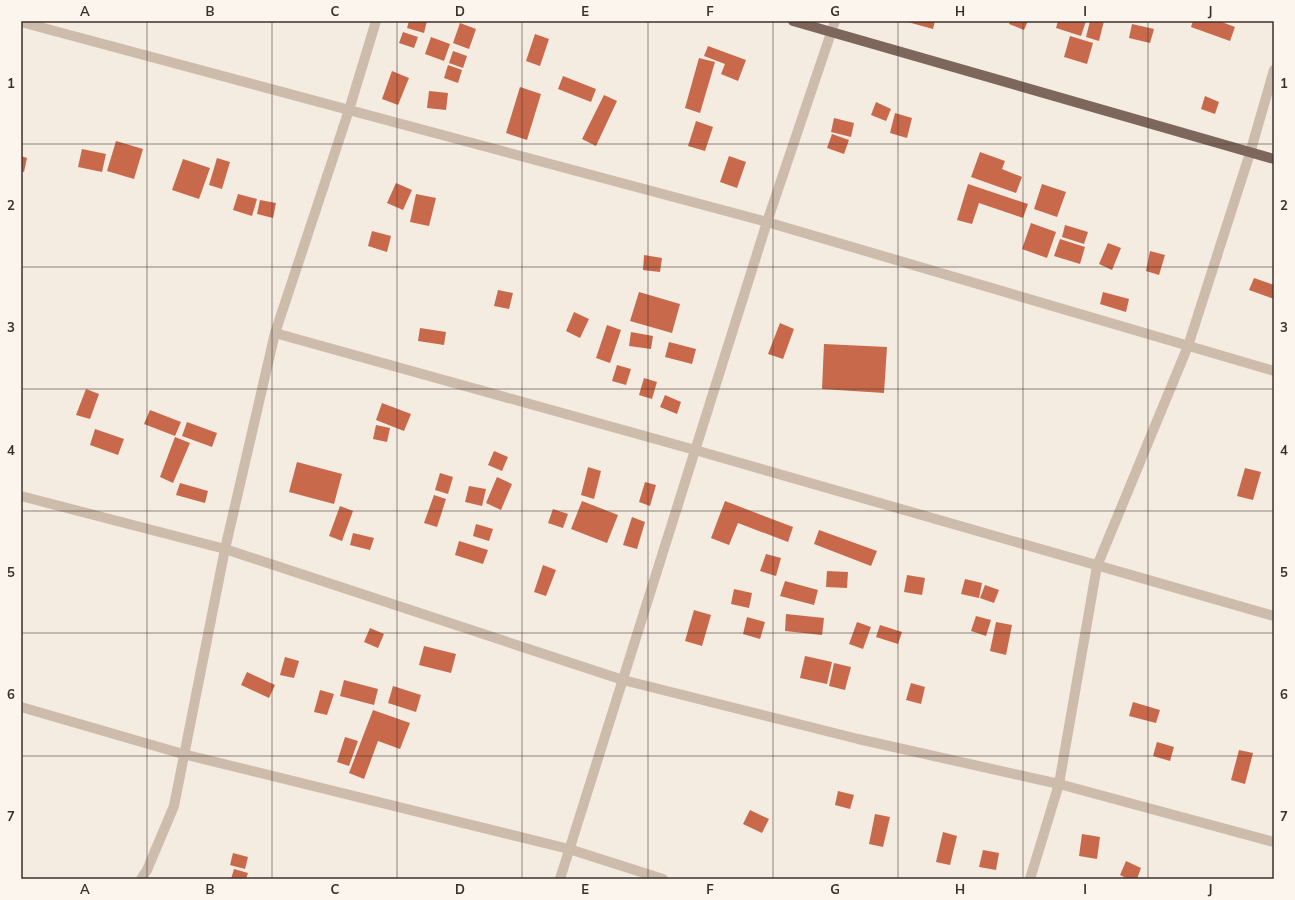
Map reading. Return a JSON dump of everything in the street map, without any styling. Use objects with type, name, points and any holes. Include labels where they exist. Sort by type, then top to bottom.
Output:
[{"type":"main road","points":[[793,21],[1274,159]]},
{"type":"street","points":[[141,879],[147,870],[174,806],[225,549],[275,333],[349,110],[376,21]]},
{"type":"street","points":[[560,879],[767,222],[835,21]]},
{"type":"street","points":[[21,22],[767,222],[1274,371]]},
{"type":"street","points":[[1030,879],[1059,784],[1097,566],[1188,346],[1250,153],[1274,70]]},
{"type":"street","points":[[275,333],[695,450],[1274,616]]},
{"type":"street","points":[[21,496],[225,549],[622,680],[858,739],[1059,784],[1274,842]]},
{"type":"street","points":[[21,707],[184,754],[569,849],[663,879]]},
{"type":"building","points":[[409,21],[427,21],[424,33],[407,28]]},
{"type":"building","points":[[904,21],[935,21],[933,29]]},
{"type":"building","points":[[1010,21],[1028,21],[1024,30],[1009,24]]},
{"type":"building","points":[[1058,21],[1086,21],[1081,36],[1056,28]]},
{"type":"building","points":[[1090,21],[1104,21],[1099,41],[1086,37]]},
{"type":"building","points":[[1193,21],[1219,21],[1235,27],[1230,41],[1191,27]]},
{"type":"building","points":[[460,23],[476,29],[469,49],[453,43]]},
{"type":"building","points":[[1132,24],[1154,29],[1150,43],[1129,38]]},
{"type":"building","points":[[403,32],[418,37],[414,48],[399,43]]},
{"type":"building","points":[[535,34],[549,39],[540,66],[526,61]]},
{"type":"building","points":[[1070,36],[1093,43],[1087,64],[1064,57]]},
{"type":"building","points":[[431,37],[450,44],[444,61],[425,54]]},
{"type":"building","points":[[708,46],[746,60],[738,81],[721,74],[725,64],[704,56]]},
{"type":"building","points":[[453,51],[467,56],[463,68],[449,63]]},
{"type":"building","points":[[699,58],[715,62],[700,113],[685,108]]},
{"type":"building","points":[[448,65],[462,70],[458,83],[444,78]]},
{"type":"building","points":[[392,71],[409,78],[398,105],[382,99]]},
{"type":"building","points":[[563,76],[596,89],[591,102],[558,89]]},
{"type":"building","points":[[520,87],[541,94],[527,140],[506,133]]},
{"type":"building","points":[[429,91],[448,93],[446,110],[427,108]]},
{"type":"building","points":[[604,95],[617,101],[596,146],[582,139]]},
{"type":"building","points":[[1205,96],[1219,102],[1215,114],[1201,109]]},
{"type":"building","points":[[876,102],[891,109],[886,121],[871,115]]},
{"type":"building","points":[[895,113],[912,118],[907,138],[890,133]]},
{"type":"building","points":[[834,118],[854,123],[851,137],[831,132]]},
{"type":"building","points":[[696,121],[713,127],[705,151],[688,146]]},
{"type":"building","points":[[832,134],[849,140],[844,154],[827,148]]},
{"type":"building","points":[[116,141],[143,149],[134,179],[107,171]]},
{"type":"building","points":[[82,149],[106,154],[102,172],[78,167]]},
{"type":"building","points":[[980,152],[1005,161],[1002,169],[1022,177],[1016,193],[971,177]]},
{"type":"building","points":[[21,156],[27,158],[24,172],[21,171]]},
{"type":"building","points":[[729,156],[746,162],[737,188],[720,182]]},
{"type":"building","points":[[217,158],[230,162],[222,189],[209,185]]},
{"type":"building","points":[[183,159],[210,168],[199,199],[172,190]]},
{"type":"building","points":[[396,183],[412,190],[403,210],[387,203]]},
{"type":"building","points":[[968,184],[1028,204],[1023,218],[979,203],[972,224],[957,220]]},
{"type":"building","points":[[1042,184],[1066,192],[1057,217],[1034,209]]},
{"type":"building","points":[[238,194],[257,199],[252,216],[233,210]]},
{"type":"building","points":[[416,194],[436,198],[429,226],[410,222]]},
{"type":"building","points":[[260,200],[276,203],[273,218],[257,214]]},
{"type":"building","points":[[1031,223],[1056,232],[1047,258],[1022,249]]},
{"type":"building","points":[[1065,225],[1088,232],[1084,244],[1062,237]]},
{"type":"building","points":[[372,231],[391,236],[387,252],[368,246]]},
{"type":"building","points":[[1060,239],[1085,247],[1080,264],[1054,256]]},
{"type":"building","points":[[1108,243],[1121,248],[1112,270],[1099,264]]},
{"type":"building","points":[[1150,251],[1165,255],[1159,275],[1146,271]]},
{"type":"building","points":[[644,255],[662,258],[660,272],[643,270]]},
{"type":"building","points":[[1254,278],[1274,285],[1274,299],[1249,290]]},
{"type":"building","points":[[498,290],[513,293],[509,309],[494,306]]},
{"type":"building","points":[[639,292],[680,304],[672,333],[630,321]]},
{"type":"building","points":[[1103,292],[1129,299],[1126,312],[1100,304]]},
{"type":"building","points":[[574,312],[589,319],[580,338],[566,331]]},
{"type":"building","points":[[780,323],[794,329],[783,359],[768,354]]},
{"type":"building","points":[[607,325],[621,330],[610,363],[596,358]]},
{"type":"building","points":[[420,328],[446,332],[444,345],[418,341]]},
{"type":"building","points":[[631,332],[653,336],[651,349],[629,346]]},
{"type":"building","points":[[669,342],[696,349],[692,364],[665,357]]},
{"type":"building","points":[[824,344],[887,347],[884,393],[822,389]]},
{"type":"building","points":[[617,365],[631,369],[626,385],[612,381]]},
{"type":"building","points":[[644,378],[657,382],[652,399],[639,395]]},
{"type":"building","points":[[86,389],[99,394],[90,419],[76,415]]},
{"type":"building","points":[[665,395],[681,402],[677,414],[660,407]]},
{"type":"building","points":[[382,403],[411,414],[404,431],[376,420]]},
{"type":"building","points":[[150,410],[181,422],[175,436],[144,424]]},
{"type":"building","points":[[187,422],[217,433],[212,447],[182,436]]},
{"type":"building","points":[[376,425],[390,428],[387,442],[373,439]]},
{"type":"building","points":[[95,429],[124,439],[118,455],[90,445]]},
{"type":"building","points":[[175,437],[190,443],[173,483],[160,477]]},
{"type":"building","points":[[494,451],[508,457],[502,471],[488,465]]},
{"type":"building","points":[[297,462],[342,474],[334,504],[289,492]]},
{"type":"building","points":[[588,467],[601,471],[594,499],[581,495]]},
{"type":"building","points":[[1245,468],[1261,472],[1253,500],[1237,496]]},
{"type":"building","points":[[440,473],[453,477],[448,494],[435,490]]},
{"type":"building","points":[[497,477],[512,484],[501,510],[486,503]]},
{"type":"building","points":[[645,482],[656,485],[650,506],[639,502]]},
{"type":"building","points":[[180,483],[208,491],[205,503],[176,495]]},
{"type":"building","points":[[469,486],[486,489],[482,506],[465,502]]},
{"type":"building","points":[[434,495],[446,499],[437,527],[424,523]]},
{"type":"building","points":[[582,501],[618,515],[607,543],[571,529]]},
{"type":"building","points":[[725,501],[793,527],[788,542],[738,523],[729,545],[711,538]]},
{"type":"building","points":[[340,506],[353,511],[342,541],[329,536]]},
{"type":"building","points":[[553,509],[568,514],[563,528],[548,523]]},
{"type":"building","points":[[632,517],[645,522],[637,549],[623,545]]},
{"type":"building","points":[[476,524],[493,529],[489,541],[473,536]]},
{"type":"building","points":[[819,530],[877,551],[871,566],[814,544]]},
{"type":"building","points":[[353,533],[374,538],[370,550],[350,545]]},
{"type":"building","points":[[459,541],[488,550],[483,564],[455,555]]},
{"type":"building","points":[[766,554],[781,558],[776,576],[760,571]]},
{"type":"building","points":[[543,565],[556,570],[546,596],[534,592]]},
{"type":"building","points":[[827,571],[848,572],[847,588],[826,587]]},
{"type":"building","points":[[907,575],[925,578],[922,595],[904,592]]},
{"type":"building","points":[[965,579],[982,583],[979,598],[961,594]]},
{"type":"building","points":[[785,581],[818,590],[814,605],[780,596]]},
{"type":"building","points":[[985,585],[999,590],[994,603],[980,598]]},
{"type":"building","points":[[734,589],[752,593],[749,608],[731,604]]},
{"type":"building","points":[[694,610],[711,615],[702,646],[685,641]]},
{"type":"building","points":[[786,614],[824,618],[822,635],[785,631]]},
{"type":"building","points":[[976,616],[991,620],[986,636],[971,631]]},
{"type":"building","points":[[747,617],[765,622],[760,639],[743,634]]},
{"type":"building","points":[[857,622],[871,627],[863,649],[849,644]]},
{"type":"building","points":[[996,622],[1012,625],[1006,655],[990,651]]},
{"type":"building","points":[[880,625],[902,632],[898,644],[876,637]]},
{"type":"building","points":[[370,628],[384,634],[378,648],[364,642]]},
{"type":"building","points":[[424,646],[456,654],[451,673],[419,665]]},
{"type":"building","points":[[805,656],[832,662],[827,684],[800,678]]},
{"type":"building","points":[[285,657],[299,661],[294,678],[280,675]]},
{"type":"building","points":[[834,663],[851,667],[845,690],[829,686]]},
{"type":"building","points":[[247,672],[275,685],[269,698],[241,685]]},
{"type":"building","points":[[344,680],[378,689],[374,705],[340,696]]},
{"type":"building","points":[[911,683],[925,687],[921,704],[906,700]]},
{"type":"building","points":[[393,686],[421,695],[416,712],[388,703]]},
{"type":"building","points":[[320,690],[334,694],[327,715],[314,712]]},
{"type":"building","points":[[1133,702],[1160,710],[1156,723],[1129,716]]},
{"type":"building","points":[[373,710],[410,723],[400,749],[378,741],[364,779],[349,773]]},
{"type":"building","points":[[345,737],[358,741],[349,766],[337,762]]},
{"type":"building","points":[[1157,742],[1174,747],[1170,761],[1153,756]]},
{"type":"building","points":[[1239,750],[1253,753],[1245,784],[1231,780]]},
{"type":"building","points":[[838,791],[854,795],[850,809],[835,805]]},
{"type":"building","points":[[750,810],[769,819],[762,833],[743,824]]},
{"type":"building","points":[[875,814],[890,817],[883,847],[869,844]]},
{"type":"building","points":[[943,832],[957,836],[950,865],[936,862]]},
{"type":"building","points":[[1082,834],[1100,837],[1097,859],[1079,856]]},
{"type":"building","points":[[983,850],[999,853],[996,870],[979,867]]},
{"type":"building","points":[[233,853],[248,857],[245,869],[230,865]]},
{"type":"building","points":[[1126,861],[1141,868],[1137,879],[1128,879],[1120,875]]},
{"type":"building","points":[[234,869],[248,873],[246,879],[231,879]]}]
